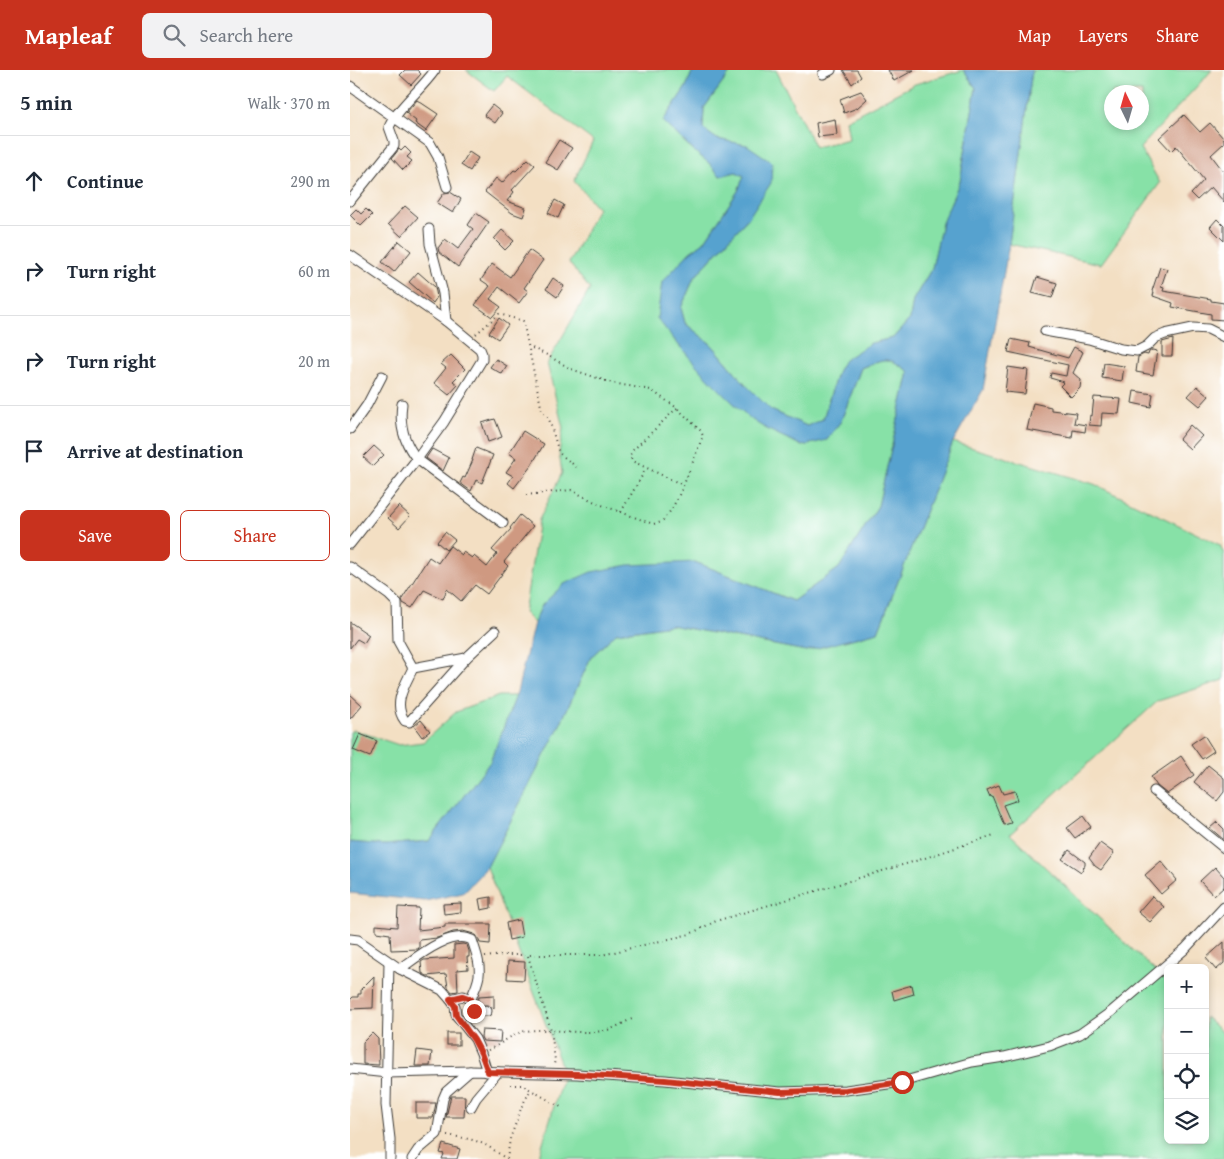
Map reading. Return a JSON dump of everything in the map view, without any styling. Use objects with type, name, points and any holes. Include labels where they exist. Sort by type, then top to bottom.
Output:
[{"type":"street","points":[[350,201],[394,146],[394,141],[388,127],[393,118],[435,70]]},
{"type":"street","points":[[350,86],[430,143],[438,157],[447,187]]},
{"type":"street","points":[[429,229],[430,244],[443,293],[446,320]]},
{"type":"street","points":[[350,256],[446,320],[480,349],[482,354],[482,360],[444,422],[350,544]]},
{"type":"street","points":[[1045,331],[1089,339],[1121,350],[1137,351],[1147,346],[1155,338],[1193,328],[1208,329],[1224,337]]},
{"type":"street","points":[[350,429],[367,405],[382,376]]},
{"type":"street","points":[[402,404],[401,426],[409,449],[417,459],[503,523]]},
{"type":"street","points":[[350,567],[397,603],[398,641],[413,668]]},
{"type":"street","points":[[413,668],[401,693],[398,706],[402,718],[409,722],[466,658],[495,630]]},
{"type":"street","points":[[413,668],[466,658]]},
{"type":"street","points":[[1154,791],[1224,848]]},
{"type":"street","points":[[350,1069],[387,1073],[470,1071],[577,1074],[665,1080],[780,1092],[846,1090],[902,1082],[972,1062],[1049,1046],[1080,1034],[1111,1012],[1185,949],[1224,907]]},
{"type":"street","points":[[400,970],[441,942],[465,937],[472,940],[478,958],[479,979],[471,999],[474,1011],[487,1011]]},
{"type":"street","points":[[350,939],[358,940],[400,970],[442,990],[455,1006],[456,1015],[474,1040],[488,1072]]},
{"type":"street","points":[[389,962],[386,1105],[390,1159]]},
{"type":"street","points":[[450,999],[463,996],[471,999]]},
{"type":"street","points":[[412,1159],[418,1150],[437,1134],[446,1092],[470,1071]]},
{"type":"street","points":[[471,1107],[476,1098],[498,1072]]},
{"type":"path","points":[[469,340],[499,314],[523,321],[542,411],[549,419],[560,453],[579,470]]},
{"type":"path","points":[[526,495],[571,490],[599,504],[653,524],[660,523],[666,518],[683,485],[703,436],[701,431],[677,408],[651,390],[612,383],[571,369],[530,347]]},
{"type":"path","points":[[677,408],[630,455],[632,462],[683,485]]},
{"type":"path","points":[[621,512],[646,469]]},
{"type":"path","points":[[478,958],[503,955],[602,955],[690,934],[716,921],[919,860],[994,835]]},
{"type":"path","points":[[528,956],[551,1030],[555,1060],[555,1064],[552,1065]]},
{"type":"path","points":[[481,1053],[498,1047],[515,1034],[525,1031],[591,1032],[608,1030],[632,1019]]},
{"type":"path","points":[[510,1085],[522,1085],[561,1107]]},
{"type":"path","points":[[437,1134],[475,1140],[489,1146],[506,1159],[510,1139],[522,1106],[531,1089]]},
{"type":"green space","points":[[466,70],[693,70],[686,87],[663,121],[710,164],[720,176],[736,172],[744,176],[738,191],[704,242],[689,253],[674,340],[753,420],[802,446],[827,439],[841,421],[861,368],[886,359],[895,362],[909,372],[878,506],[839,568],[793,601],[695,562],[542,605],[534,623],[524,613],[539,520],[562,473],[559,453],[563,428],[547,363],[590,289],[569,263],[598,208],[574,181],[593,141],[507,76],[494,91]]},
{"type":"green space","points":[[732,70],[776,70],[815,147],[849,139],[846,120],[915,84],[963,70],[976,88],[960,181],[942,223],[932,268],[913,300],[910,319],[893,338],[871,343],[838,370],[823,419],[807,426],[771,410],[747,386],[712,345],[685,323],[681,308],[694,278],[749,217],[747,145],[717,139],[703,129],[704,108]]},
{"type":"green space","points":[[1032,70],[1212,70],[1140,148],[1160,183],[1101,264],[1009,244]]},
{"type":"green space","points":[[953,442],[1094,484],[1220,545],[1224,554],[1224,680],[1158,701],[1010,834],[1164,979],[1164,1144],[1209,1144],[1209,1021],[1224,1034],[1224,1159],[538,1159],[564,1073],[487,867],[558,729],[591,657],[616,633],[671,625],[806,651],[878,632]]},
{"type":"green space","points":[[499,696],[516,696],[490,762],[429,841],[385,845],[350,842],[350,732],[354,730],[399,745],[423,742],[456,712]]},
{"type":"water","points":[[693,70],[732,70],[704,108],[703,129],[717,139],[747,145],[772,162],[771,183],[749,217],[694,278],[681,308],[685,323],[712,345],[747,386],[771,410],[807,426],[823,419],[838,370],[844,360],[871,343],[893,338],[910,319],[913,300],[932,268],[942,223],[960,181],[976,88],[963,70],[1032,70],[1009,244],[983,390],[953,442],[878,632],[806,651],[671,625],[616,633],[591,657],[558,729],[487,867],[463,893],[425,901],[350,893],[350,842],[385,845],[429,841],[490,762],[516,696],[534,623],[542,605],[564,584],[591,572],[629,565],[695,562],[793,601],[839,568],[878,506],[909,372],[896,363],[886,360],[881,360],[861,368],[841,421],[827,440],[802,446],[751,419],[701,371],[657,318],[662,282],[689,253],[704,242],[738,191],[744,176],[736,172],[720,176],[710,164],[663,121],[686,87]]},
{"type":"building","points":[[405,70],[417,70],[421,74],[411,85],[400,75]]},
{"type":"building","points":[[843,70],[857,70],[861,77],[852,84]]},
{"type":"building","points":[[888,70],[914,70],[894,81]]},
{"type":"building","points":[[861,91],[867,99],[857,108],[844,113],[840,99]]},
{"type":"building","points":[[417,100],[438,114],[426,131],[406,113]]},
{"type":"building","points":[[492,105],[502,113],[495,123],[484,115]]},
{"type":"building","points":[[1184,115],[1200,132],[1210,123],[1224,139],[1224,143],[1211,155],[1224,172],[1224,202],[1211,187],[1197,200],[1191,194],[1204,180],[1176,146],[1171,151],[1159,138]]},
{"type":"building","points":[[835,119],[837,135],[818,137],[816,123]]},
{"type":"building","points":[[559,140],[572,148],[558,170],[545,162]]},
{"type":"building","points":[[405,147],[411,153],[407,157],[412,161],[403,170],[392,158],[399,149],[401,151]]},
{"type":"building","points":[[469,152],[478,158],[470,171],[461,165]]},
{"type":"building","points":[[528,159],[535,165],[512,190],[514,192],[507,201],[526,208],[523,217],[512,213],[485,192],[496,178],[502,183]]},
{"type":"building","points":[[450,192],[461,199],[453,213],[437,203],[444,193]]},
{"type":"building","points":[[555,200],[564,205],[558,218],[548,213]]},
{"type":"building","points":[[405,206],[418,217],[401,236],[388,224]]},
{"type":"building","points":[[356,209],[361,214],[366,209],[372,215],[361,226],[350,215]]},
{"type":"building","points":[[476,213],[489,222],[458,267],[439,252],[438,248],[445,239],[458,249],[473,229],[468,225]]},
{"type":"building","points":[[1217,219],[1224,226],[1224,241],[1210,227]]},
{"type":"building","points":[[502,230],[514,241],[505,250],[494,239]]},
{"type":"building","points":[[399,241],[411,251],[394,272],[382,262]]},
{"type":"building","points":[[529,250],[543,260],[524,288],[528,291],[519,303],[499,287],[490,299],[501,307],[492,317],[475,305],[490,286],[481,280],[492,264],[510,277]]},
{"type":"building","points":[[1160,267],[1167,269],[1161,287],[1164,288],[1163,291],[1224,303],[1224,320],[1211,319],[1211,314],[1172,307],[1173,303],[1153,296],[1154,292],[1152,291]]},
{"type":"building","points":[[418,272],[435,287],[437,297],[433,303],[409,282]]},
{"type":"building","points":[[1037,277],[1057,283],[1052,298],[1032,293]]},
{"type":"building","points":[[553,278],[564,286],[557,297],[546,289]]},
{"type":"building","points":[[499,318],[508,325],[498,339],[489,333]]},
{"type":"building","points":[[1011,339],[1030,343],[1029,347],[1068,358],[1074,347],[1083,352],[1073,373],[1081,380],[1080,388],[1071,397],[1060,386],[1064,382],[1050,378],[1051,373],[1066,376],[1068,365],[1008,352]]},
{"type":"building","points":[[1173,339],[1172,356],[1162,356],[1162,342]]},
{"type":"building","points":[[1152,350],[1157,351],[1153,375],[1136,372],[1138,357],[1144,354],[1148,355]]},
{"type":"building","points":[[451,355],[465,369],[453,381],[458,385],[449,395],[434,383],[446,368],[441,364]]},
{"type":"building","points":[[496,359],[507,366],[502,374],[490,367]]},
{"type":"building","points":[[1104,363],[1124,366],[1122,381],[1102,378]]},
{"type":"building","points":[[1008,367],[1028,370],[1025,394],[1005,392]]},
{"type":"building","points":[[1197,386],[1209,396],[1200,406],[1188,396]]},
{"type":"building","points":[[1134,391],[1153,394],[1151,407],[1132,403]]},
{"type":"building","points":[[1094,397],[1121,399],[1119,414],[1102,413],[1101,426],[1089,425]]},
{"type":"building","points":[[1033,403],[1051,407],[1051,410],[1076,413],[1074,423],[1086,425],[1085,432],[1073,430],[1072,438],[1027,430]]},
{"type":"building","points":[[495,419],[502,437],[488,442],[482,423]]},
{"type":"building","points":[[1190,425],[1202,436],[1190,449],[1179,439]]},
{"type":"building","points":[[523,431],[544,444],[531,466],[514,488],[508,483],[513,476],[506,472],[516,458],[509,453]]},
{"type":"building","points":[[374,446],[384,455],[373,466],[363,457]]},
{"type":"building","points":[[476,448],[493,455],[482,483],[476,480],[471,491],[460,483],[463,477],[465,478]]},
{"type":"building","points":[[432,449],[449,458],[443,471],[426,458]]},
{"type":"building","points":[[399,506],[410,516],[399,528],[388,518]]},
{"type":"building","points":[[520,515],[533,526],[504,562],[508,566],[487,594],[475,585],[461,601],[447,589],[443,599],[424,590],[412,608],[403,603],[402,599],[429,557],[438,563],[450,546],[462,555],[463,552],[472,558],[474,556],[487,567],[497,554],[492,550],[511,529]]},
{"type":"building","points":[[445,532],[455,540],[446,550],[437,542]]},
{"type":"building","points":[[350,622],[369,635],[364,643],[357,639],[350,648]]},
{"type":"building","points":[[350,694],[362,705],[350,719]]},
{"type":"building","points":[[421,720],[430,731],[422,737],[414,726]]},
{"type":"building","points":[[360,734],[377,741],[370,757],[353,750]]},
{"type":"building","points":[[1204,735],[1214,751],[1202,759],[1191,744]]},
{"type":"building","points":[[1181,756],[1194,775],[1167,794],[1157,786],[1151,777]]},
{"type":"building","points":[[1208,765],[1224,778],[1224,792],[1217,801],[1194,782]]},
{"type":"building","points":[[999,785],[1003,794],[1015,791],[1018,800],[1003,805],[1011,823],[1004,825],[992,796],[990,797],[987,790]]},
{"type":"building","points":[[1083,816],[1091,827],[1075,838],[1067,828]]},
{"type":"building","points":[[1217,822],[1224,829],[1224,840],[1210,828]]},
{"type":"building","points":[[1100,843],[1114,853],[1101,870],[1089,858]]},
{"type":"building","points":[[1069,850],[1085,862],[1081,872],[1062,859]]},
{"type":"building","points":[[1161,861],[1177,880],[1161,894],[1145,875]]},
{"type":"building","points":[[1215,867],[1224,877],[1224,887],[1214,896],[1200,881]]},
{"type":"building","points":[[1152,896],[1164,907],[1150,922],[1138,912]]},
{"type":"building","points":[[491,897],[491,908],[481,910],[479,899]]},
{"type":"building","points":[[461,903],[461,912],[444,914],[443,904]]},
{"type":"building","points":[[398,907],[419,908],[418,930],[445,927],[445,924],[491,924],[490,944],[480,943],[477,936],[463,931],[453,932],[437,938],[419,940],[418,949],[391,950],[390,934],[376,932],[376,925],[397,927]]},
{"type":"building","points":[[519,920],[522,937],[509,940],[506,923]]},
{"type":"building","points":[[1224,942],[1224,963],[1216,970],[1206,958]]},
{"type":"building","points":[[454,945],[467,945],[469,951],[469,957],[467,957],[468,969],[457,970],[458,991],[452,992],[448,987],[446,974],[427,976],[422,973],[421,962],[424,960],[454,958]]},
{"type":"building","points":[[508,961],[525,962],[524,980],[507,979]]},
{"type":"building","points":[[374,976],[373,1008],[350,1009],[350,1000],[361,994],[361,989]]},
{"type":"building","points":[[912,985],[914,994],[894,1000],[892,991]]},
{"type":"building","points":[[494,995],[494,1008],[487,1005],[478,1005],[479,996]]},
{"type":"building","points":[[482,1030],[501,1031],[500,1042],[483,1041],[481,1037]]},
{"type":"building","points":[[372,1033],[378,1039],[379,1065],[363,1064],[363,1042]]},
{"type":"building","points":[[447,1033],[459,1033],[459,1045],[447,1045]]},
{"type":"building","points":[[417,1050],[432,1052],[430,1066],[415,1066]]},
{"type":"building","points":[[451,1096],[465,1096],[464,1117],[446,1117]]},
{"type":"building","points":[[416,1103],[436,1103],[433,1118],[416,1118]]},
{"type":"building","points":[[443,1144],[460,1149],[457,1159],[442,1159],[444,1154],[440,1153]]},
{"type":"route","points":[[474,1011],[471,999],[463,996],[450,999],[455,1006],[456,1015],[481,1053],[488,1072],[533,1072],[665,1080],[780,1092],[846,1090],[902,1082]]}]
